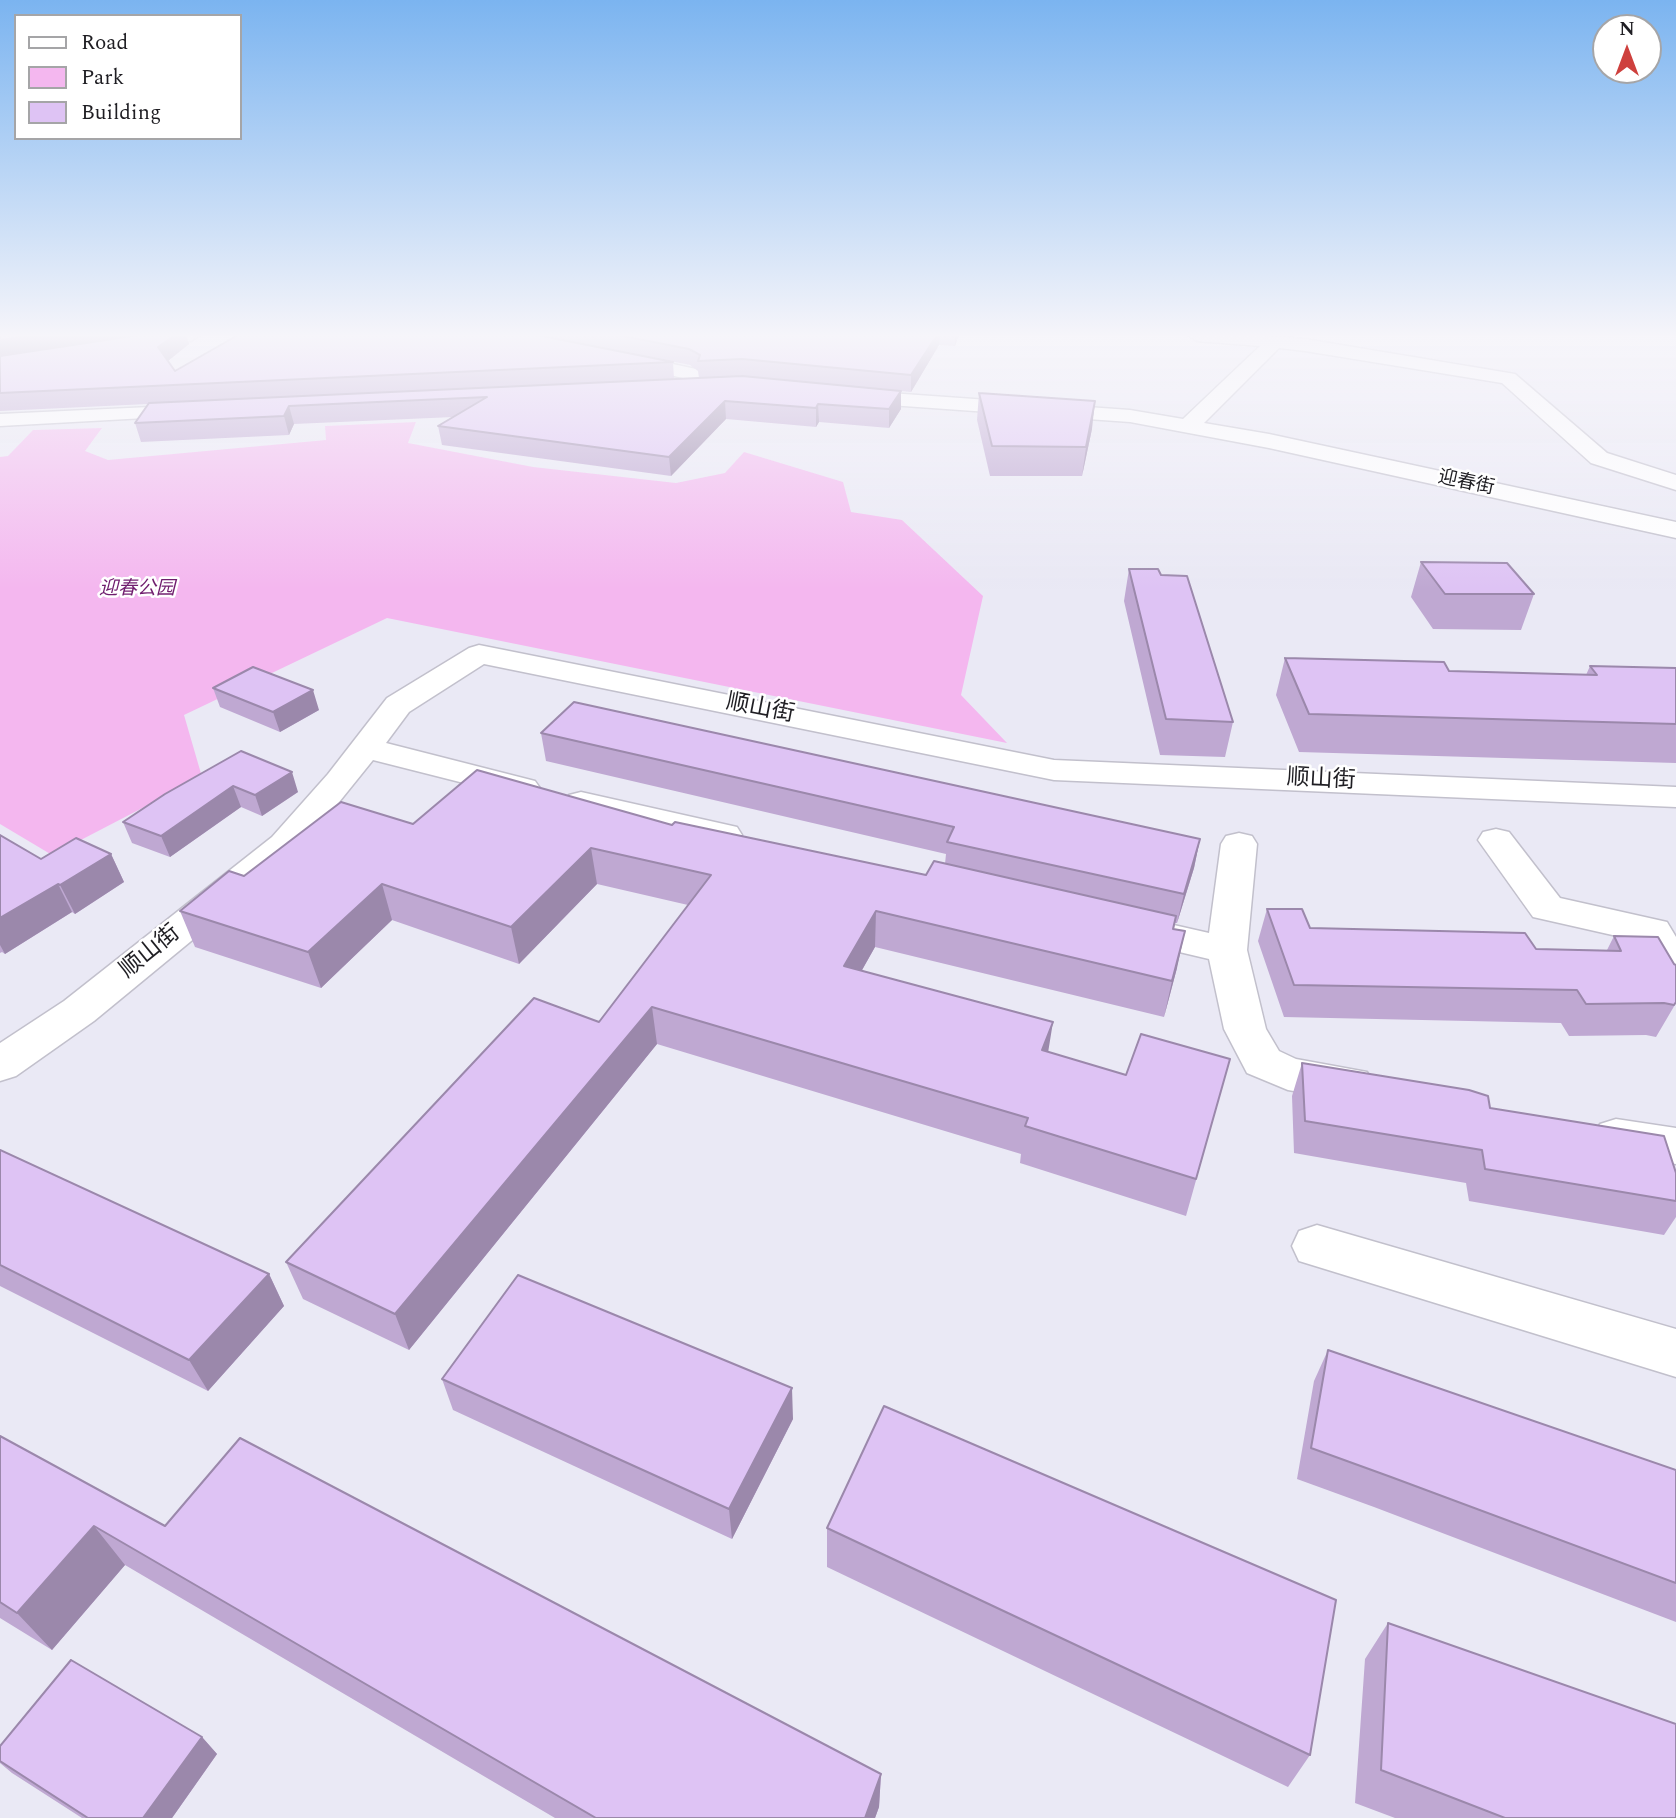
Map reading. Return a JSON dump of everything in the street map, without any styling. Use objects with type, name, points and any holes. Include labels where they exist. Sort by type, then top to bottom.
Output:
[{"type":"street","name":"迎春街","points":[[1152,420],[1269,441],[1676,530]]},
{"type":"street","points":[[1188,426],[1194,420]]},
{"type":"street","points":[[1556,420],[1599,458],[1676,483]]},
{"type":"street","name":"顺山街","points":[[0,1065],[79,1011],[285,845],[398,705],[479,654],[1054,770],[1676,797]]},
{"type":"street","points":[[365,748],[556,797],[758,843]]},
{"type":"street","points":[[1496,840],[1547,908],[1653,931],[1676,971]]},
{"type":"street","points":[[1239,844],[1227,950],[1245,1029],[1264,1062],[1288,1074],[1394,1091]]},
{"type":"street","points":[[1107,922],[1227,950]]},
{"type":"street","points":[[1584,1132],[1676,1146]]},
{"type":"street","points":[[1317,1246],[1676,1353]]},
{"type":"green space","name":"迎春公园","points":[[416,422],[408,443],[533,467],[676,483],[725,473],[744,452],[843,482],[851,512],[902,520],[983,596],[961,695],[1007,743],[387,618],[184,715],[202,777],[52,855],[0,824],[0,457],[8,456],[33,430],[102,428],[85,451],[108,460],[326,440],[325,426]]},
{"type":"building","points":[[137,420],[202,420],[135,423]]},
{"type":"building","points":[[448,420],[706,420],[669,457],[438,426]]},
{"type":"building","points":[[986,420],[1091,420],[1086,447],[992,446]]},
{"type":"building","points":[[1421,562],[1507,563],[1534,594],[1445,594]]},
{"type":"building","points":[[1129,569],[1158,569],[1161,575],[1187,576],[1233,722],[1166,719]]},
{"type":"building","points":[[1285,658],[1444,662],[1449,671],[1597,675],[1590,666],[1676,668],[1676,724],[1309,714]]},
{"type":"building","points":[[253,667],[313,690],[273,712],[213,688]]},
{"type":"building","points":[[574,702],[1200,839],[1184,894],[947,842],[954,827],[541,733]]},
{"type":"building","points":[[241,751],[292,772],[255,795],[233,786],[161,836],[123,822],[165,794]]},
{"type":"building","points":[[477,770],[672,825],[675,822],[926,875],[934,861],[1176,916],[1173,929],[1185,931],[1172,981],[876,911],[844,966],[1053,1022],[1042,1050],[1126,1075],[1141,1034],[1230,1059],[1196,1179],[1025,1126],[1028,1118],[652,1007],[395,1314],[286,1262],[534,998],[599,1022],[711,875],[591,848],[511,927],[382,884],[308,952],[180,911],[229,871],[244,876],[341,802],[413,824]]},
{"type":"building","points":[[0,835],[41,859],[76,838],[111,854],[0,918]]},
{"type":"building","points":[[1267,909],[1302,909],[1310,928],[1525,933],[1536,949],[1621,951],[1614,936],[1658,937],[1676,965],[1676,1002],[1674,1005],[1586,1004],[1577,990],[1294,985]]},
{"type":"building","points":[[1302,1063],[1469,1090],[1488,1096],[1490,1108],[1664,1136],[1676,1173],[1676,1201],[1485,1169],[1482,1150],[1305,1121]]},
{"type":"building","points":[[0,1150],[269,1274],[189,1360],[0,1265]]},
{"type":"building","points":[[518,1275],[792,1388],[729,1509],[442,1379]]},
{"type":"building","points":[[1328,1350],[1676,1470],[1676,1583],[1311,1448]]},
{"type":"building","points":[[884,1406],[1336,1600],[1310,1755],[827,1528]]},
{"type":"building","points":[[0,1436],[165,1526],[240,1438],[881,1774],[865,1818],[596,1818],[94,1526],[17,1613],[0,1602]]},
{"type":"building","points":[[1388,1623],[1676,1724],[1676,1818],[1505,1818],[1381,1770]]},
{"type":"building","points":[[71,1660],[202,1737],[143,1818],[88,1818],[0,1761],[0,1746]]}]
